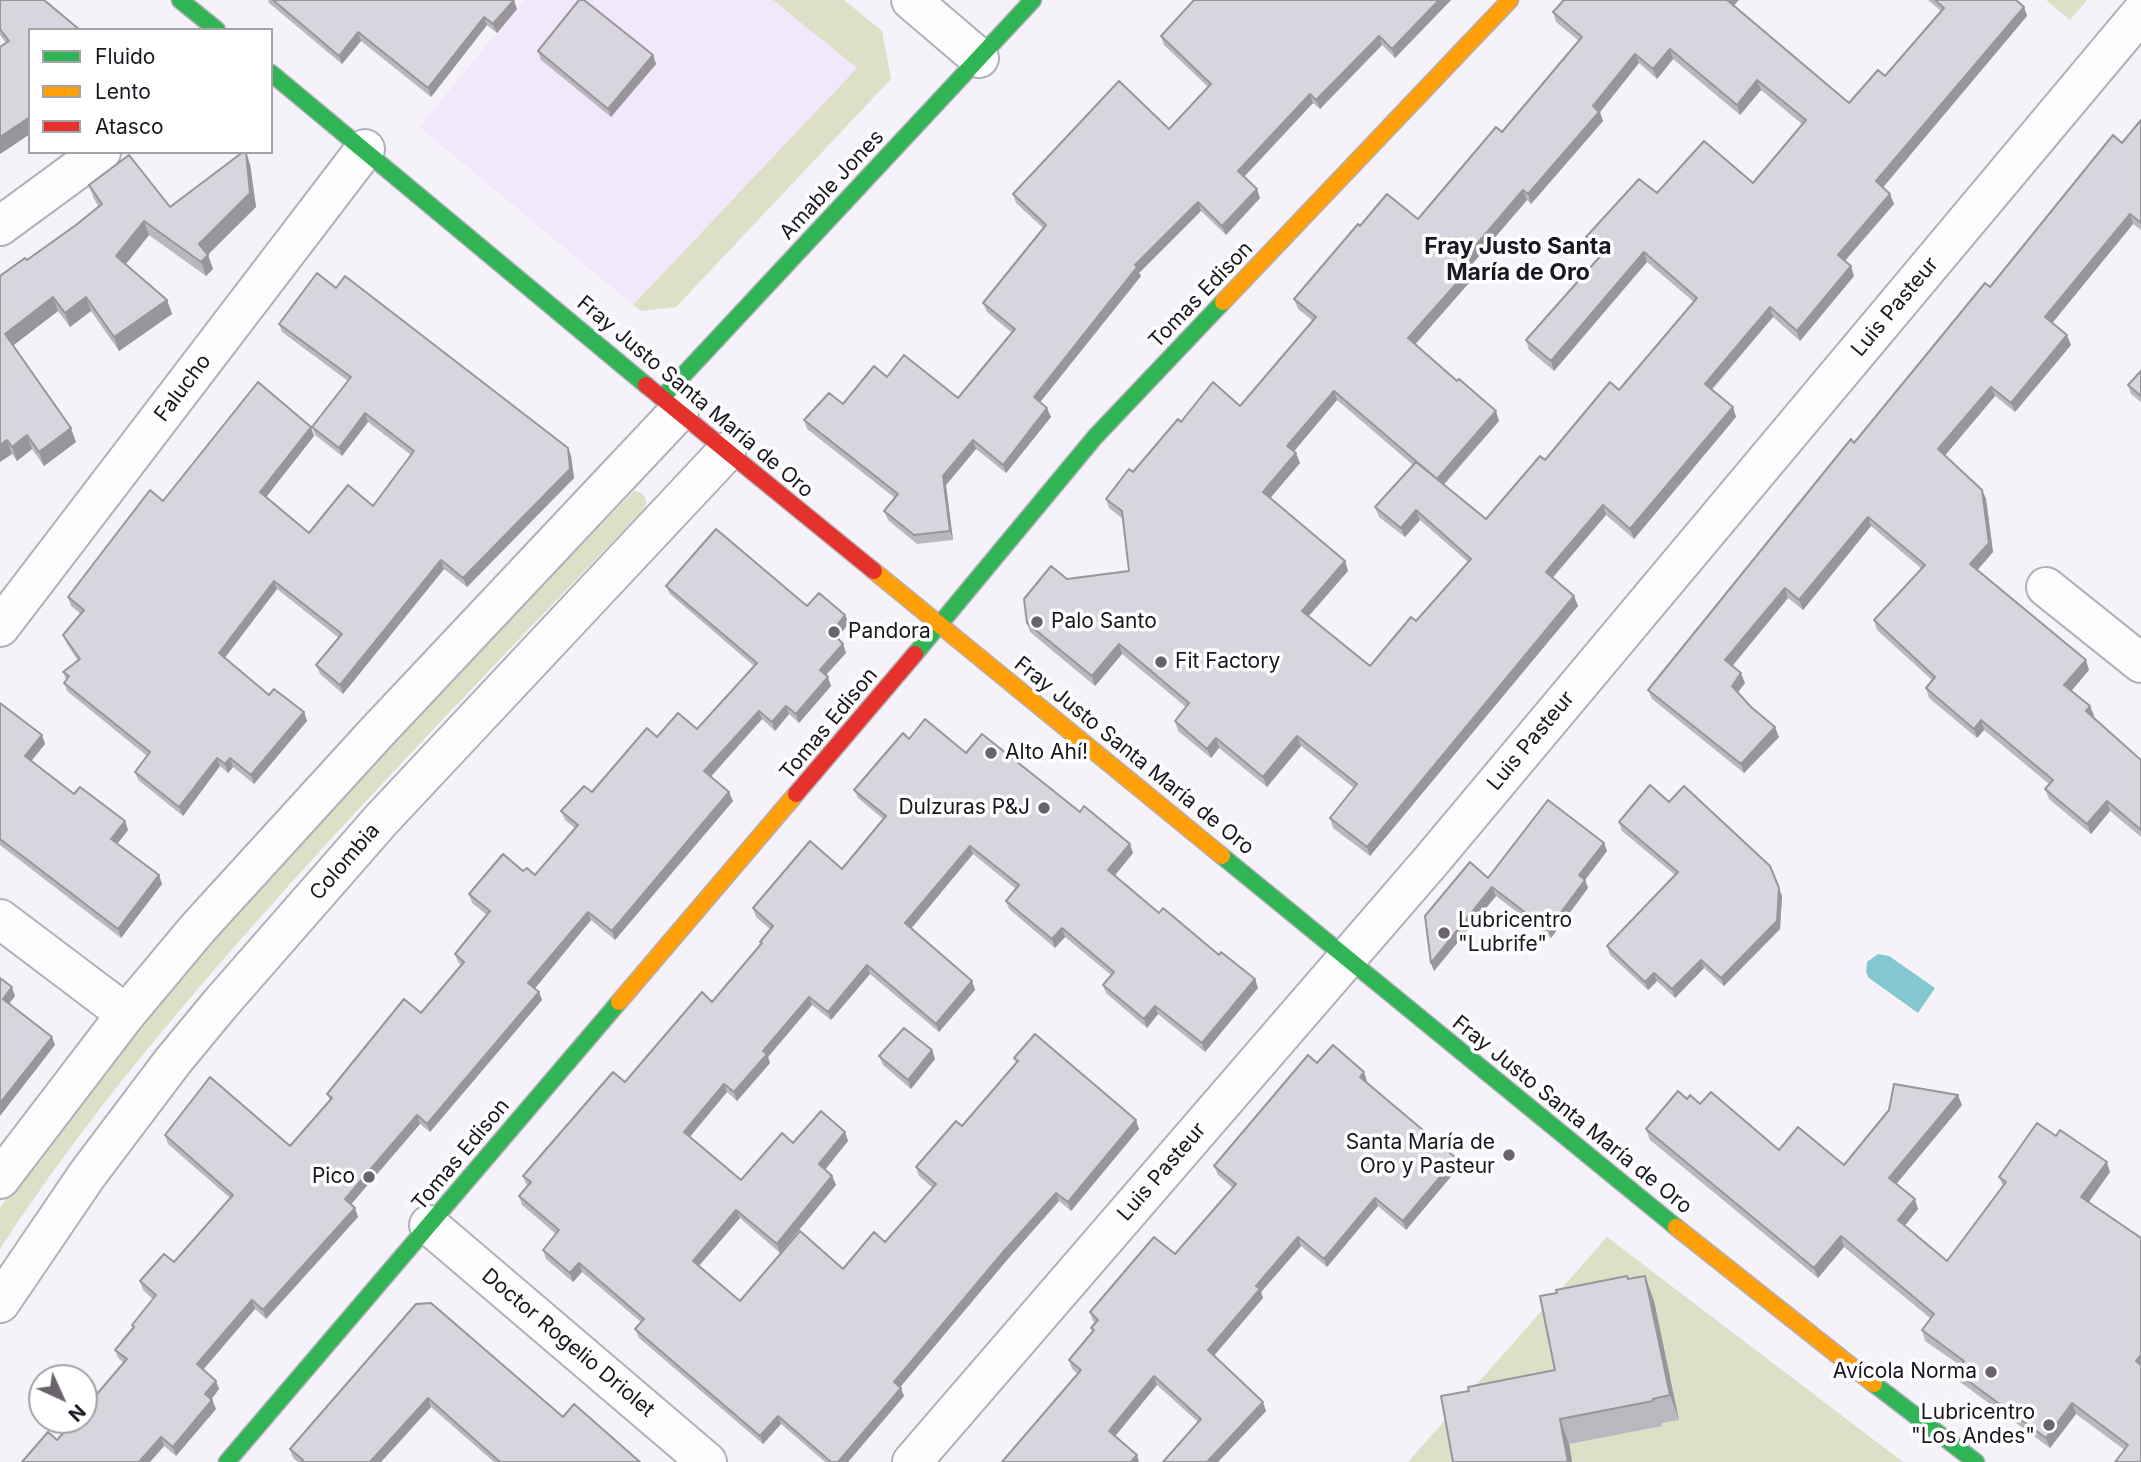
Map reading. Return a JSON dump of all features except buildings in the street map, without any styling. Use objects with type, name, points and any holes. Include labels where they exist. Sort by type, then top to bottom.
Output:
[{"type":"street","points":[[180,0],[215,28]]},
{"type":"street","points":[[911,0],[979,58]]},
{"type":"street","name":"Amable Jones","points":[[670,405],[1033,0]]},
{"type":"street","name":"Tomas Edison","points":[[227,1462],[941,625],[1095,437],[1510,0]]},
{"type":"street","name":"Luis Pasteur","points":[[912,1462],[1348,958],[2141,13]]},
{"type":"street","name":"Fray Justo Santa María de Oro","points":[[273,75],[726,452],[941,625],[1542,1119],[1781,1312],[1976,1462]]},
{"type":"street","name":"Falucho","points":[[0,627],[365,149]]},
{"type":"street","points":[[0,226],[98,154]]},
{"type":"street","points":[[0,1179],[126,1013],[277,839],[670,405]]},
{"type":"street","name":"Colombia","points":[[0,1303],[87,1175],[221,1003],[381,820],[726,452]]},
{"type":"street","points":[[2046,587],[2141,663]]},
{"type":"street","points":[[0,919],[126,1013]]},
{"type":"street","name":"Doctor Rogelio Driolet","points":[[429,1225],[707,1462]]},
{"type":"shaded area","points":[[524,0],[773,0],[857,68],[633,305],[419,127]]},
{"type":"green space","points":[[773,0],[844,0],[882,31],[891,79],[676,307],[641,311],[633,305],[857,68]]},
{"type":"green space","points":[[2046,0],[2087,0],[2070,20]]},
{"type":"green space","points":[[634,491],[645,498],[643,510],[377,789],[213,972],[102,1107],[0,1249],[0,1208],[107,1063],[177,977],[390,742]]},
{"type":"green space","points":[[1607,1237],[1903,1462],[1539,1462],[1529,1448],[1679,1420],[1671,1379],[1624,1388],[1603,1353],[1516,1462],[1408,1462]]},
{"type":"water","points":[[1878,954],[1889,956],[1935,988],[1918,1013],[1869,978],[1866,972],[1867,962]]},
{"type":"traffic: fast","points":[[180,0],[215,28]]},
{"type":"traffic: fast","points":[[662,398],[1033,0]]},
{"type":"traffic: fast","points":[[273,75],[646,385]]},
{"type":"traffic: fast","points":[[915,654],[1095,437],[1223,302]]},
{"type":"traffic: fast","points":[[1222,856],[1676,1227]]},
{"type":"traffic: fast","points":[[227,1462],[619,1002]]},
{"type":"traffic: fast","points":[[1874,1384],[1976,1462]]},
{"type":"traffic: slow","points":[[1223,302],[1510,0]]},
{"type":"traffic: slow","points":[[874,571],[1222,856]]},
{"type":"traffic: slow","points":[[619,1002],[796,794]]},
{"type":"traffic: slow","points":[[1676,1227],[1874,1384]]},
{"type":"traffic: jam","points":[[646,385],[874,571]]},
{"type":"traffic: jam","points":[[796,794],[915,654]]},
{"type":"place","name":"Palo Santo","points":[[1037,622]]},
{"type":"place","name":"Pandora","points":[[834,632]]},
{"type":"place","name":"Fit Factory","points":[[1161,662]]},
{"type":"place","name":"Alto Ahí!","points":[[991,753]]},
{"type":"place","name":"Dulzuras P&J","points":[[1044,808]]},
{"type":"place","name":"Lubricentro \"Lubrife\"","points":[[1444,933]]},
{"type":"place","name":"Santa María de Oro y Pasteur","points":[[1509,1155]]},
{"type":"place","name":"Pico","points":[[369,1177]]},
{"type":"place","name":"Avícola Norma","points":[[1991,1372]]},
{"type":"place","name":"Lubricentro \"Los Andes\"","points":[[2049,1425]]},
{"type":"district","name":"Fray Justo Santa María de Oro","points":[[1518,260]]}]
